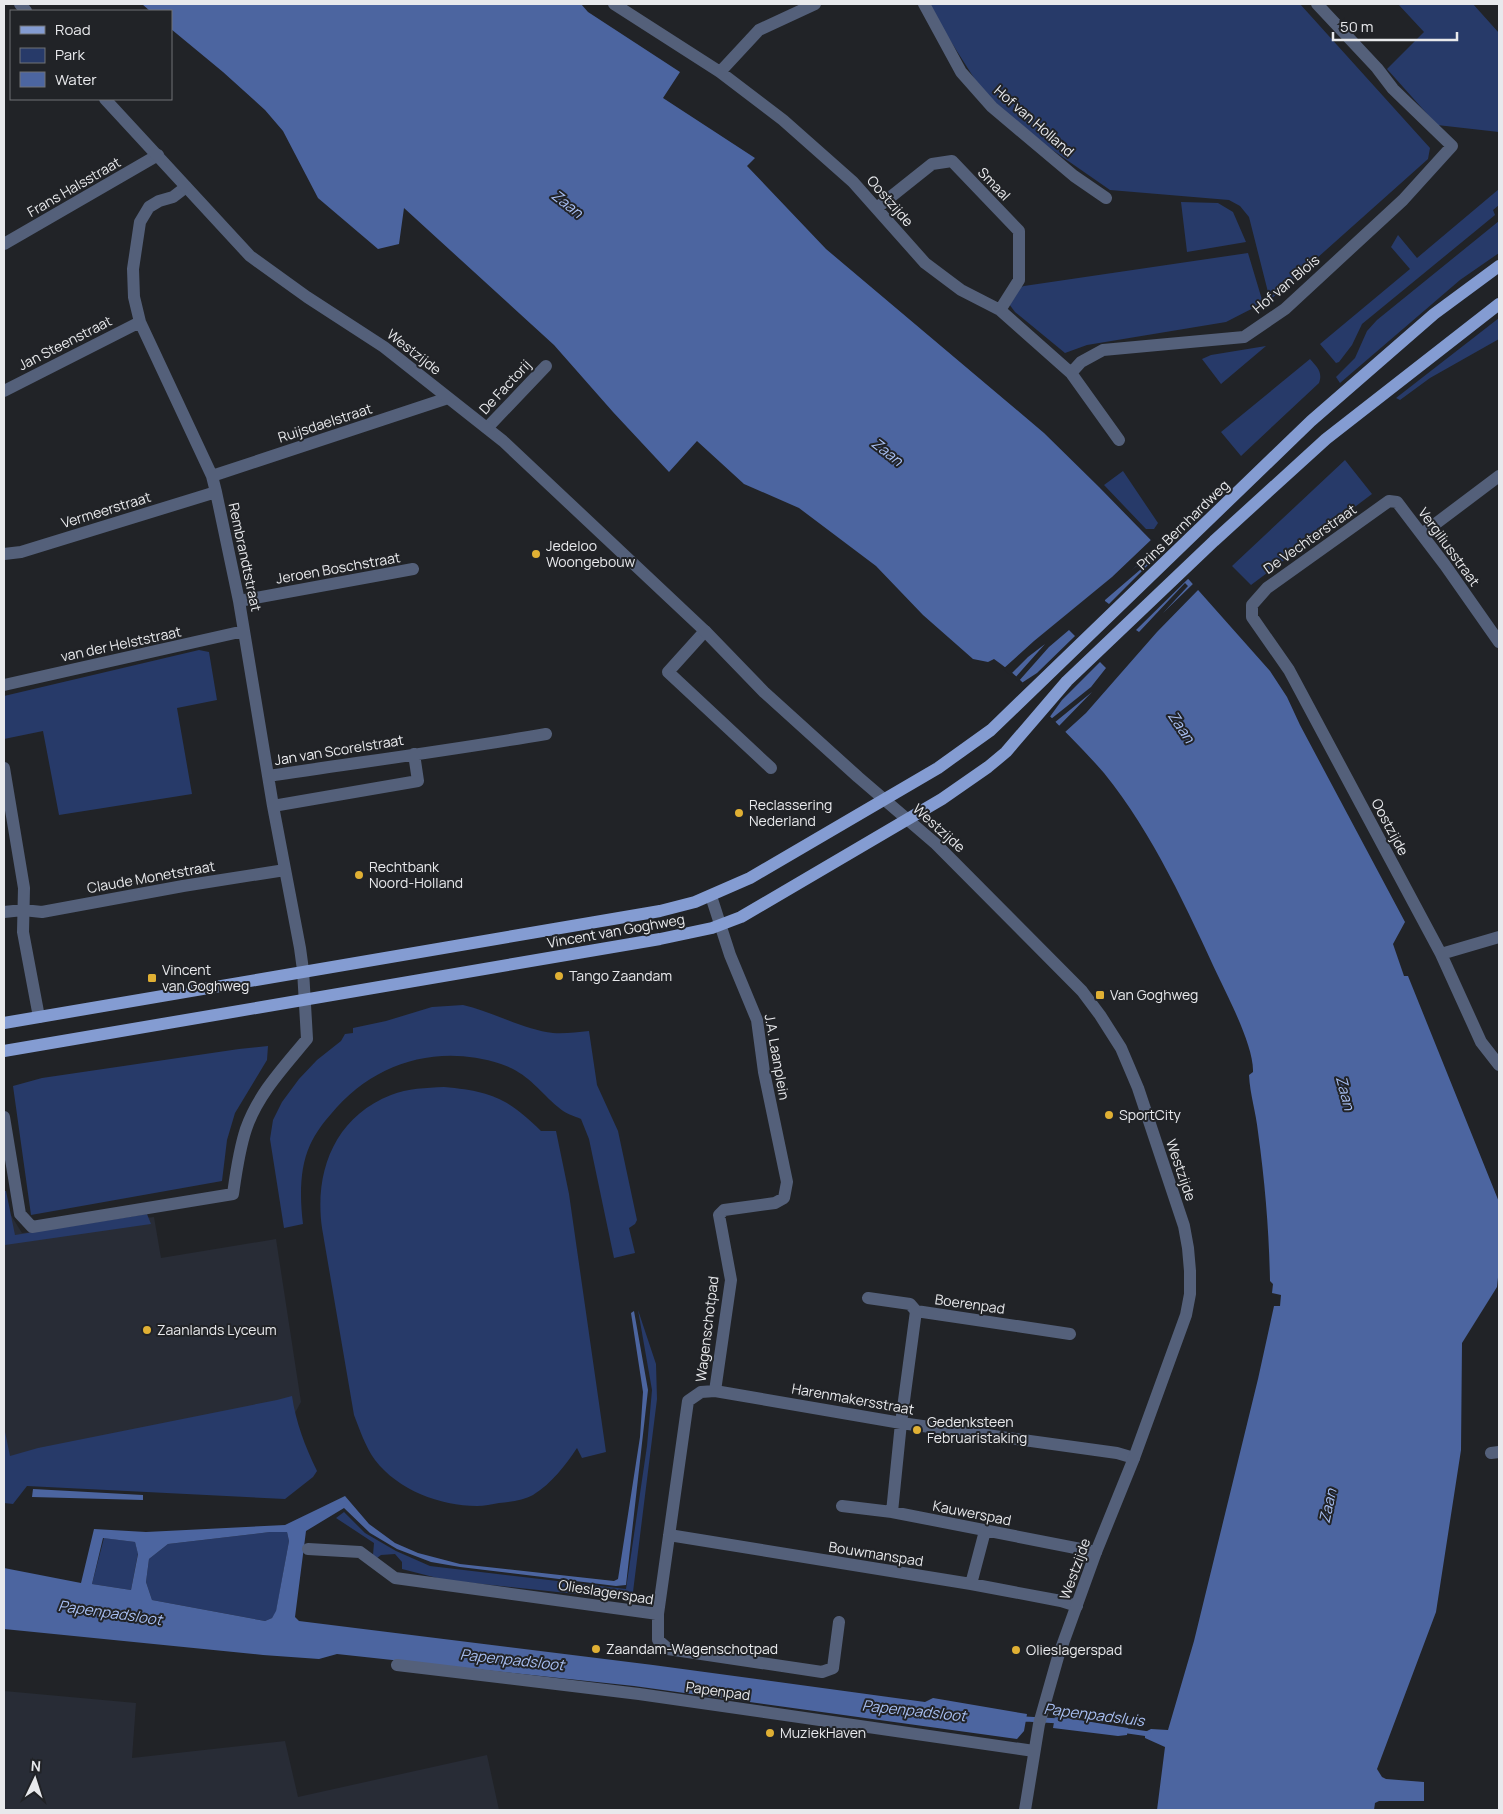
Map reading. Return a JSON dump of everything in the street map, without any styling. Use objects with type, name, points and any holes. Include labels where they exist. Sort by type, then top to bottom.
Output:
[{"type":"main road","name":"Prins Bernhardweg","points":[[884,800],[938,768],[976,742],[1006,716],[1311,421],[1434,314],[1499,266]]},
{"type":"main road","points":[[906,820],[959,788],[1006,752],[1067,681],[1214,540],[1326,439],[1499,304]]},
{"type":"main road","name":"Vincent van Goghweg","points":[[4,1022],[660,911],[695,902],[750,878],[850,818],[884,800]]},
{"type":"main road","name":"Vincent van Goghweg","points":[[4,1051],[660,939],[720,925],[752,911],[906,820]]},
{"type":"street","name":"Oostzijde","points":[[614,4],[720,72],[783,120],[853,182],[878,207],[925,263],[961,290],[1000,310],[1071,373],[1119,440]]},
{"type":"street","points":[[720,72],[759,30],[815,4]]},
{"type":"street","name":"Hof van Holland","points":[[924,4],[961,72],[992,107],[1074,176],[1106,198]]},
{"type":"street","name":"Hof van Blois","points":[[1071,373],[1081,362],[1103,350],[1244,337],[1285,309],[1403,200],[1452,146],[1392,89],[1377,68],[1317,4]]},
{"type":"street","name":"Westzijde","points":[[106,100],[250,256],[307,297],[384,347],[487,428],[571,504],[705,631],[764,692],[906,820],[936,844],[1082,992],[1095,1008],[1121,1048],[1138,1088],[1184,1226],[1188,1248],[1190,1294],[1186,1315],[1175,1348],[1058,1656],[1039,1724],[1025,1810]]},
{"type":"street","name":"Frans Halsstraat","points":[[4,244],[158,155]]},
{"type":"street","name":"Smaal","points":[[878,207],[932,164],[952,161],[1019,231],[1019,280],[1000,310]]},
{"type":"street","name":"Rembrandtstraat","points":[[186,187],[173,197],[149,206],[140,222],[133,269],[134,297],[140,322],[212,476],[239,601],[273,806],[303,970]]},
{"type":"street","name":"Jan Steenstraat","points":[[4,391],[140,322]]},
{"type":"street","name":"De Factorij","points":[[487,428],[546,366]]},
{"type":"street","name":"Ruijsdaelstraat","points":[[212,476],[448,398]]},
{"type":"street","points":[[1422,534],[1499,476]]},
{"type":"street","name":"Vermeerstraat","points":[[4,554],[21,552],[216,492]]},
{"type":"street","name":"Vergiliusstraat","points":[[1388,501],[1397,502],[1499,642]]},
{"type":"street","name":"De Vechterstraat","points":[[1252,604],[1267,588],[1388,501]]},
{"type":"street","name":"Jeroen Boschstraat","points":[[239,601],[413,569]]},
{"type":"street","name":"Oostzijde","points":[[1252,604],[1252,617],[1289,670],[1441,954],[1481,1042],[1499,1065]]},
{"type":"street","name":"van der Helststraat","points":[[4,685],[244,631]]},
{"type":"street","points":[[705,631],[668,672],[771,768]]},
{"type":"street","name":"Jan van Scorelstraat","points":[[268,776],[439,752],[546,734]]},
{"type":"street","name":"Jan van Scorelstraat","points":[[273,806],[418,781],[414,754]]},
{"type":"street","points":[[4,768],[24,888],[23,932],[39,1017]]},
{"type":"street","name":"Claude Monetstraat","points":[[4,912],[24,910],[42,912],[183,886],[285,870]]},
{"type":"street","name":"J.A. Laanplein","points":[[711,896],[730,955],[757,1020],[764,1072],[787,1182],[784,1198]]},
{"type":"street","points":[[1441,954],[1499,937]]},
{"type":"street","points":[[4,1117],[9,1183],[20,1214],[32,1227],[233,1194],[246,1129],[256,1108],[269,1085],[307,1039],[303,970]]},
{"type":"street","name":"Wagenschotpad","points":[[658,1614],[688,1401],[701,1392],[715,1391],[731,1280],[719,1216],[724,1210],[775,1203],[784,1198]]},
{"type":"street","name":"Boerenpad","points":[[868,1298],[910,1304],[916,1311],[1070,1334]]},
{"type":"street","points":[[892,1512],[901,1423],[916,1311]]},
{"type":"street","name":"Harenmakersstraat","points":[[715,1391],[901,1423],[1117,1453],[1134,1458]]},
{"type":"street","name":"Kauwerspad","points":[[842,1506],[892,1512],[1096,1552]]},
{"type":"street","points":[[971,1584],[985,1531]]},
{"type":"street","name":"Bouwmanspad","points":[[669,1535],[971,1584],[1061,1601],[1077,1606]]},
{"type":"street","name":"Olieslagerspad","points":[[308,1549],[360,1552],[396,1578],[658,1614],[658,1640],[668,1649],[822,1672],[832,1668],[838,1622]]},
{"type":"street","name":"Papenpad","points":[[397,1665],[639,1694],[1034,1751]]},
{"type":"shaded area","name":"Zaanlands Lyceum","points":[[4,1204],[22,1233],[154,1217],[161,1258],[276,1239],[301,1402],[291,1420],[4,1473]]},
{"type":"shaded area","points":[[4,1691],[136,1703],[132,1758],[285,1741],[298,1797],[487,1755],[499,1810],[4,1810]]},
{"type":"green space","points":[[927,4],[1300,4],[1430,148],[1428,159],[1270,300],[1249,217],[1240,206],[1229,200],[1110,190],[1015,124],[981,89]]},
{"type":"green space","points":[[1398,4],[1473,4],[1499,33],[1499,132],[1437,125],[1387,69],[1424,32]]},
{"type":"green space","points":[[1499,189],[1499,205],[1493,210],[1495,215],[1362,324],[1352,345],[1339,362],[1336,363],[1320,344],[1410,269],[1391,247],[1398,235],[1417,258]]},
{"type":"green space","points":[[1181,202],[1218,203],[1233,212],[1246,242],[1187,252]]},
{"type":"green space","points":[[1499,221],[1499,253],[1460,280],[1340,383],[1336,377],[1355,358],[1367,331],[1377,320]]},
{"type":"green space","points":[[1248,253],[1263,303],[1226,322],[1087,345],[1065,353],[1015,312],[1009,304],[1015,289],[1024,286]]},
{"type":"green space","points":[[1499,318],[1499,339],[1430,378],[1400,400],[1396,398]]},
{"type":"green space","points":[[1266,346],[1221,384],[1202,359],[1211,355]]},
{"type":"green space","points":[[1310,359],[1320,373],[1319,383],[1241,456],[1221,432]]},
{"type":"green space","points":[[1345,460],[1372,494],[1251,585],[1232,566]]},
{"type":"green space","points":[[1123,471],[1158,523],[1154,529],[1146,529],[1104,485]]},
{"type":"green space","points":[[199,650],[209,652],[217,700],[177,708],[192,794],[59,815],[43,731],[4,739],[4,696]]},
{"type":"green space","points":[[463,1005],[542,1031],[562,1033],[589,1031],[597,1085],[618,1131],[637,1220],[629,1228],[635,1253],[614,1258],[589,1139],[581,1119],[560,1109],[526,1077],[510,1068],[477,1058],[453,1056],[430,1057],[386,1070],[348,1096],[319,1129],[306,1154],[301,1184],[303,1224],[284,1228],[270,1139],[273,1120],[282,1102],[299,1079],[317,1060],[341,1041],[345,1034],[353,1033],[353,1028],[386,1021],[432,1007]]},
{"type":"green space","points":[[268,1046],[267,1060],[235,1113],[227,1140],[222,1181],[31,1215],[13,1086],[42,1078]]},
{"type":"green space","points":[[444,1087],[474,1091],[497,1098],[518,1111],[541,1131],[556,1131],[569,1194],[606,1452],[582,1458],[577,1448],[558,1474],[533,1495],[517,1500],[482,1506],[449,1503],[421,1494],[395,1480],[384,1471],[371,1455],[354,1415],[320,1207],[322,1186],[332,1148],[342,1132],[355,1117],[391,1095],[410,1090]]},
{"type":"green space","points":[[4,1191],[6,1191],[15,1235],[147,1214],[151,1224],[5,1245]]},
{"type":"green space","points":[[638,1310],[656,1364],[657,1399],[632,1600],[445,1580],[402,1569],[402,1562],[395,1554],[381,1555],[377,1558],[373,1555],[374,1543],[336,1518],[344,1512],[365,1533],[396,1551],[430,1566],[626,1589],[647,1446],[652,1390]]},
{"type":"green space","points":[[292,1396],[302,1434],[317,1471],[313,1477],[285,1499],[27,1486],[13,1504],[4,1503],[4,1427],[10,1456],[38,1448]]},
{"type":"green space","points":[[270,1532],[287,1532],[289,1541],[276,1612],[272,1618],[265,1621],[152,1600],[146,1582],[149,1559],[168,1544]]},
{"type":"green space","points":[[104,1538],[135,1542],[138,1553],[131,1590],[92,1584]]},
{"type":"water","name":"Zaan","points":[[142,4],[581,4],[588,12],[680,72],[663,98],[755,158],[747,166],[826,249],[1044,433],[1183,573],[1270,671],[1287,697],[1405,922],[1393,944],[1404,976],[1408,976],[1499,1202],[1499,1268],[1497,1287],[1462,1343],[1461,1450],[1436,1612],[1377,1769],[1382,1777],[1386,1779],[1424,1782],[1424,1801],[1379,1801],[1375,1803],[1374,1810],[1157,1810],[1165,1747],[1145,1738],[1145,1732],[1151,1729],[1168,1730],[1194,1641],[1274,1306],[1280,1306],[1281,1295],[1272,1293],[1273,1284],[1270,1281],[1265,1188],[1249,1075],[1253,1072],[1252,1062],[1246,1038],[1182,900],[1154,847],[1122,797],[1104,773],[1044,710],[1015,675],[994,659],[988,662],[973,659],[923,615],[876,566],[799,508],[744,484],[697,441],[669,472],[554,345],[404,208],[399,244],[378,249],[318,198],[283,131],[265,110],[172,30],[172,10],[149,10]]},
{"type":"water","name":"Papenpadsloot","points":[[634,1311],[648,1390],[626,1585],[616,1586],[431,1562],[397,1549],[370,1533],[344,1508],[306,1531],[295,1617],[299,1621],[653,1665],[925,1702],[933,1698],[1027,1714],[1024,1731],[1017,1739],[634,1686],[337,1654],[319,1659],[263,1655],[4,1629],[4,1568],[81,1583],[94,1529],[146,1532],[285,1525],[345,1496],[369,1524],[395,1543],[418,1553],[460,1564],[614,1581],[618,1579],[640,1437],[643,1392],[631,1313]],"holes":[[[270,1532],[287,1532],[289,1541],[276,1611],[272,1618],[265,1621],[152,1600],[146,1582],[149,1559],[168,1544]],[[103,1538],[135,1542],[138,1554],[131,1590],[92,1584]]]},
{"type":"water","points":[[33,1489],[143,1495],[143,1500],[32,1497]]},
{"type":"water","points":[[1055,1716],[1128,1728],[1127,1735],[1118,1736],[1053,1728]]},
{"type":"pier","points":[[1153,538],[1159,545],[1132,570],[1160,546],[1190,577],[1136,630],[1139,632],[1185,583],[1188,586],[1163,613],[1195,582],[1200,588],[1157,632],[1086,713],[1064,733],[1058,727],[1092,692],[1054,723],[1051,719],[1091,687],[1106,668],[1100,662],[1062,700],[1049,718],[1020,684],[1037,673],[1075,636],[1069,630],[1049,647],[1018,682],[1015,678],[1045,644],[1028,657],[1010,675],[1003,669],[1112,577]],"holes":[[[1162,551],[1109,604],[1105,600]]]},
{"type":"waterway","name":"Papenpadsluis","points":[[1022,1720],[1060,1721]]},
{"type":"waterway","name":"Papenpadsluis","points":[[1121,1730],[1149,1734]]},
{"type":"place","name":"Jedeloo Woongebouw","points":[[536,554]]},
{"type":"place","name":"Reclassering Nederland","points":[[739,813]]},
{"type":"place","name":"Rechtbank Noord-Holland","points":[[359,875]]},
{"type":"place","name":"Tango Zaandam","points":[[559,976]]},
{"type":"place","name":"Vincent van Goghweg","points":[[152,978]]},
{"type":"place","name":"Van Goghweg","points":[[1100,995]]},
{"type":"place","name":"SportCity","points":[[1109,1115]]},
{"type":"place","name":"Zaanlands Lyceum","points":[[147,1330]]},
{"type":"place","name":"Gedenksteen Februaristaking","points":[[917,1430]]},
{"type":"place","name":"Zaandam-Wagenschotpad","points":[[596,1649]]},
{"type":"place","name":"Olieslagerspad","points":[[1016,1650]]},
{"type":"place","name":"MuziekHaven","points":[[770,1733]]}]
